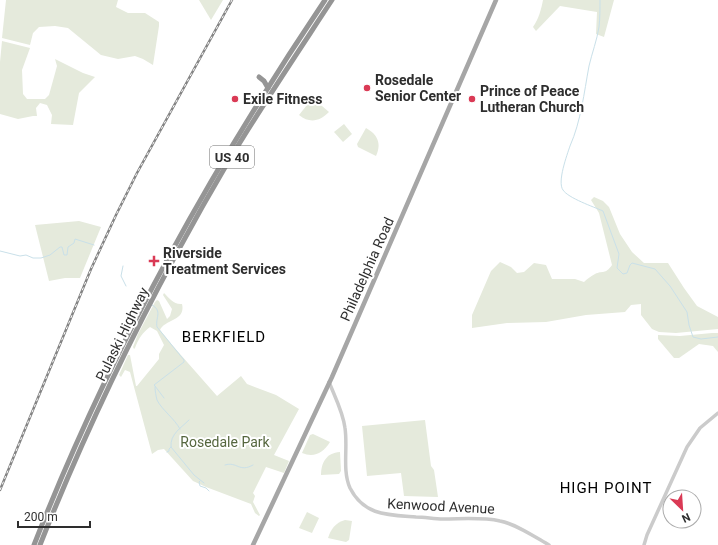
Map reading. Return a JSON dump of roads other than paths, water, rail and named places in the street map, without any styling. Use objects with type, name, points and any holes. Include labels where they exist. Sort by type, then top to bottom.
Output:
[{"type":"highway","name":"Pulaski Highway","points":[[33,545],[66,468],[121,348],[174,246],[213,178],[268,88],[325,0]]},
{"type":"highway","name":"Pulaski Highway","points":[[40,544],[93,420],[166,273],[242,139],[332,0]]},
{"type":"highway","points":[[259,78],[264,81],[268,88]]},
{"type":"main road","name":"Philadelphia Road","points":[[253,545],[329,382],[496,0]]},
{"type":"street","name":"Kenwood Avenue","points":[[329,382],[340,408],[344,424],[346,470],[348,481],[352,491],[361,503],[377,512],[390,516],[437,519],[466,518],[500,520],[549,545]]},
{"type":"street","points":[[644,545],[647,535],[687,447],[700,428],[718,413]]},
{"type":"waterway","points":[[600,0],[600,20],[598,32],[589,66],[580,117],[563,168],[561,186],[570,196],[603,211],[619,254],[617,268],[623,274],[627,273],[632,263],[655,269],[670,286],[687,312],[693,337],[701,339],[718,337]]},
{"type":"waterway","points":[[0,251],[20,256],[26,255],[33,258],[41,258],[50,255],[60,247],[62,247],[64,255],[67,255],[68,247],[74,243],[75,239],[94,245]]},
{"type":"waterway","points":[[123,266],[121,276],[126,286]]},
{"type":"waterway","points":[[152,305],[158,312],[157,327],[184,360],[184,362],[154,385],[155,386]]},
{"type":"waterway","points":[[155,386],[164,398]]},
{"type":"waterway","points":[[155,387],[159,404],[175,421],[180,429]]},
{"type":"waterway","points":[[189,420],[174,435],[172,438],[171,447],[194,475],[204,483]]},
{"type":"waterway","points":[[167,452],[171,447]]},
{"type":"waterway","points":[[225,465],[232,464],[244,468],[253,465]]},
{"type":"waterway","points":[[200,481],[200,486],[209,491]]},
{"type":"railway","points":[[0,490],[91,269],[116,215],[137,173],[232,0]]},
{"type":"place","name":"Rosedale Senior Center","points":[[367,88]]},
{"type":"place","name":"Exile Fitness","points":[[235,99]]},
{"type":"place","name":"Prince of Peace Lutheran Church","points":[[472,99]]},
{"type":"place","name":"Riverside Treatment Services","points":[[154,261]]},
{"type":"district","name":"BERKFIELD","points":[[224,337]]},
{"type":"district","name":"HIGH POINT","points":[[606,488]]},
{"type":"park label","name":"Rosedale Park","points":[[225,442]]}]
